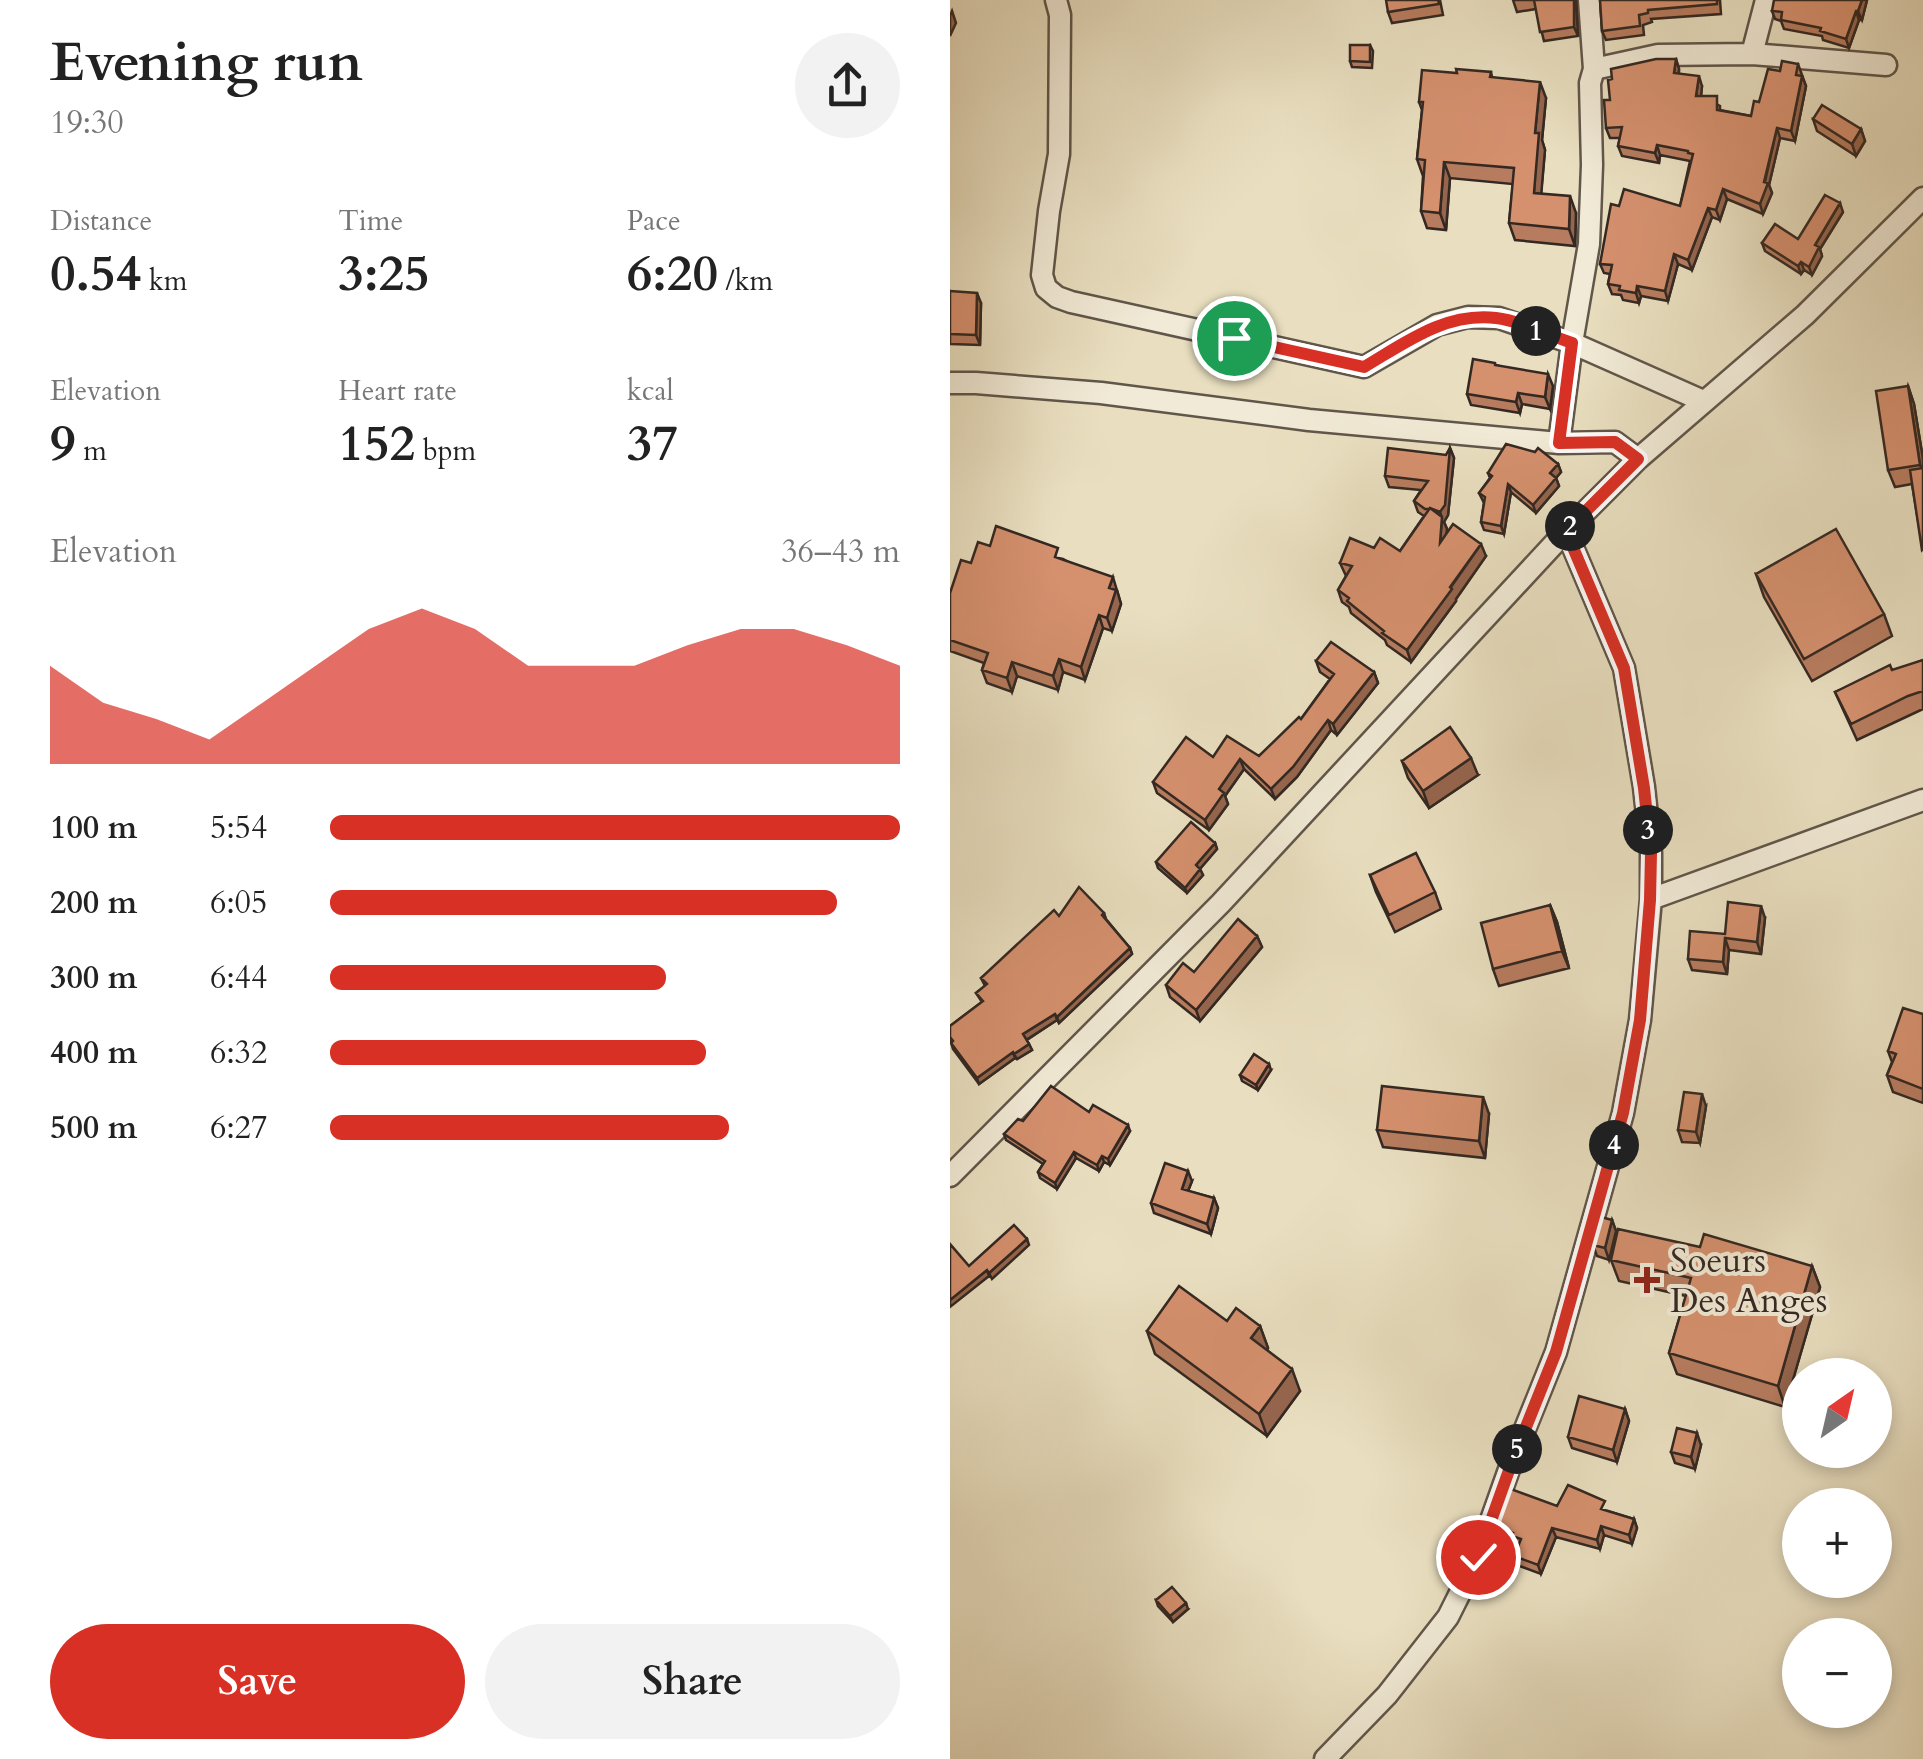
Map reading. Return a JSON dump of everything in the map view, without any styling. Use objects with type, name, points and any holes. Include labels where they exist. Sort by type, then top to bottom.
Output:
[{"type":"street","points":[[1056,0],[1060,15],[1058,154],[1042,275],[1046,288],[1058,297],[1364,367],[1437,325],[1468,318],[1499,318],[1572,343],[1703,401]]},
{"type":"street","points":[[1559,443],[1589,244],[1590,83],[1594,69],[1589,0]]},
{"type":"street","points":[[1752,54],[1766,0]]},
{"type":"street","points":[[1594,69],[1658,55],[1752,54],[1886,65]]},
{"type":"street","points":[[950,1176],[1221,903],[1566,531],[1638,459],[1805,315],[1923,198]]},
{"type":"street","points":[[950,384],[1101,394],[1309,420],[1559,443],[1615,442],[1638,459]]},
{"type":"street","points":[[1325,1759],[1387,1696],[1448,1617],[1478,1557],[1556,1352],[1623,1113],[1640,1020],[1650,900],[1649,836],[1624,668],[1566,531]]},
{"type":"street","points":[[1650,900],[1923,800]]},
{"type":"building","points":[[1386,0],[1438,0],[1439,4],[1388,12]]},
{"type":"building","points":[[1534,0],[1574,0],[1574,27],[1540,32]]},
{"type":"building","points":[[1600,0],[1717,0],[1717,4],[1648,10],[1639,15],[1640,26],[1602,31]]},
{"type":"building","points":[[1774,0],[1862,0],[1846,39],[1820,31],[1821,28],[1781,20],[1782,12],[1772,11]]},
{"type":"building","points":[[1350,45],[1370,45],[1370,62],[1350,61]]},
{"type":"building","points":[[1656,59],[1676,59],[1674,73],[1699,76],[1696,96],[1717,96],[1717,110],[1751,116],[1768,69],[1780,71],[1782,61],[1798,64],[1796,75],[1802,76],[1791,131],[1777,128],[1764,182],[1768,183],[1760,204],[1723,189],[1716,210],[1708,208],[1688,260],[1674,254],[1665,291],[1637,286],[1636,293],[1608,284],[1612,265],[1600,264],[1611,204],[1619,206],[1624,189],[1680,206],[1693,154],[1657,145],[1655,153],[1618,146],[1622,127],[1606,128],[1604,100],[1610,100],[1611,69]]},
{"type":"building","points":[[1456,69],[1540,82],[1534,193],[1570,196],[1569,229],[1509,223],[1514,168],[1444,162],[1440,213],[1421,211],[1425,160],[1417,159],[1422,70],[1457,73]]},
{"type":"building","points":[[1822,105],[1861,129],[1852,144],[1813,119]]},
{"type":"building","points":[[1825,195],[1840,203],[1815,245],[1819,247],[1809,267],[1801,262],[1798,266],[1762,243],[1775,224],[1798,239]]},
{"type":"building","points":[[950,291],[977,293],[976,335],[950,334]]},
{"type":"building","points":[[1473,359],[1548,374],[1545,397],[1518,393],[1516,402],[1467,394]]},
{"type":"building","points":[[1908,386],[1920,465],[1888,470],[1876,391]]},
{"type":"building","points":[[1506,444],[1535,452],[1538,448],[1558,464],[1550,473],[1556,478],[1533,505],[1508,484],[1501,526],[1481,522],[1485,497],[1479,493],[1492,476],[1488,473]]},
{"type":"building","points":[[1388,448],[1446,455],[1450,448],[1445,505],[1440,512],[1425,509],[1414,501],[1428,481],[1385,476]]},
{"type":"building","points":[[1923,468],[1923,549],[1922,550],[1910,470]]},
{"type":"building","points":[[1430,508],[1442,517],[1440,543],[1453,524],[1481,544],[1407,650],[1382,633],[1338,590],[1352,566],[1340,563],[1350,538],[1374,548],[1380,538],[1400,551]]},
{"type":"building","points":[[996,526],[1058,548],[1055,557],[1113,577],[1109,588],[1116,590],[1107,618],[1099,615],[1081,667],[1059,659],[1053,676],[1012,662],[1007,678],[982,670],[988,653],[950,640],[950,593],[961,560],[971,563],[978,542],[990,546]]},
{"type":"building","points":[[1836,529],[1884,614],[1804,659],[1756,574]]},
{"type":"building","points":[[1331,642],[1374,672],[1333,724],[1328,720],[1271,789],[1240,759],[1219,789],[1224,793],[1205,820],[1153,782],[1186,737],[1213,757],[1227,736],[1259,756],[1301,719],[1334,674],[1316,661]]},
{"type":"building","points":[[1923,660],[1923,691],[1851,724],[1835,692],[1890,665],[1892,670]]},
{"type":"building","points":[[1450,727],[1471,758],[1423,791],[1402,761]]},
{"type":"building","points":[[1191,822],[1215,843],[1196,865],[1200,869],[1185,888],[1156,862]]},
{"type":"building","points":[[1416,853],[1435,892],[1389,915],[1370,875]]},
{"type":"building","points":[[1079,887],[1130,948],[1057,1017],[1055,1014],[1023,1034],[1029,1044],[977,1078],[951,1043],[950,1026],[983,1001],[976,993],[987,984],[981,978],[1054,910],[1059,916]]},
{"type":"building","points":[[1728,902],[1761,906],[1757,942],[1725,938],[1723,962],[1688,959],[1690,931],[1725,934]]},
{"type":"building","points":[[1550,905],[1562,951],[1493,969],[1481,923]]},
{"type":"building","points":[[1238,919],[1257,936],[1196,1010],[1166,985],[1183,963],[1194,972]]},
{"type":"building","points":[[1903,1008],[1923,1014],[1923,1089],[1887,1075],[1896,1054],[1888,1051]]},
{"type":"building","points":[[1254,1054],[1269,1064],[1256,1085],[1240,1075]]},
{"type":"building","points":[[1051,1086],[1089,1112],[1093,1105],[1128,1125],[1108,1159],[1102,1156],[1097,1165],[1074,1152],[1055,1183],[1038,1172],[1045,1161],[1004,1134],[1018,1119],[1023,1121]]},
{"type":"building","points":[[1382,1086],[1483,1097],[1479,1141],[1377,1130]]},
{"type":"building","points":[[1684,1092],[1702,1094],[1696,1132],[1678,1130]]},
{"type":"building","points":[[1165,1163],[1188,1171],[1182,1189],[1214,1198],[1207,1224],[1151,1203]]},
{"type":"building","points":[[1601,1217],[1612,1220],[1605,1248],[1593,1245]]},
{"type":"building","points":[[1014,1225],[1027,1239],[989,1273],[987,1270],[950,1300],[950,1244],[969,1266]]},
{"type":"building","points":[[1618,1229],[1700,1247],[1704,1234],[1812,1266],[1786,1358],[1782,1358],[1778,1386],[1669,1353],[1691,1278],[1611,1260]]},
{"type":"building","points":[[1179,1286],[1227,1321],[1236,1308],[1260,1326],[1251,1338],[1292,1369],[1259,1414],[1147,1331]]},
{"type":"building","points":[[1579,1396],[1625,1409],[1613,1450],[1568,1437]]},
{"type":"building","points":[[1677,1428],[1697,1433],[1691,1457],[1671,1452]]},
{"type":"building","points":[[1568,1485],[1605,1501],[1601,1509],[1634,1519],[1629,1535],[1601,1526],[1597,1540],[1552,1528],[1538,1565],[1514,1556],[1521,1539],[1497,1527],[1511,1489],[1557,1506]]},
{"type":"building","points":[[1172,1587],[1186,1603],[1170,1616],[1156,1600]]},
{"type":"place","name":"Soeurs Des Anges","points":[[1647,1280]]},
{"type":"route","points":[[1234,338],[1364,367],[1437,325],[1468,318],[1499,318],[1572,343],[1559,443],[1615,442],[1638,459],[1566,531],[1624,668],[1644,788],[1651,853],[1640,1020],[1623,1113],[1556,1352],[1478,1557]]}]
